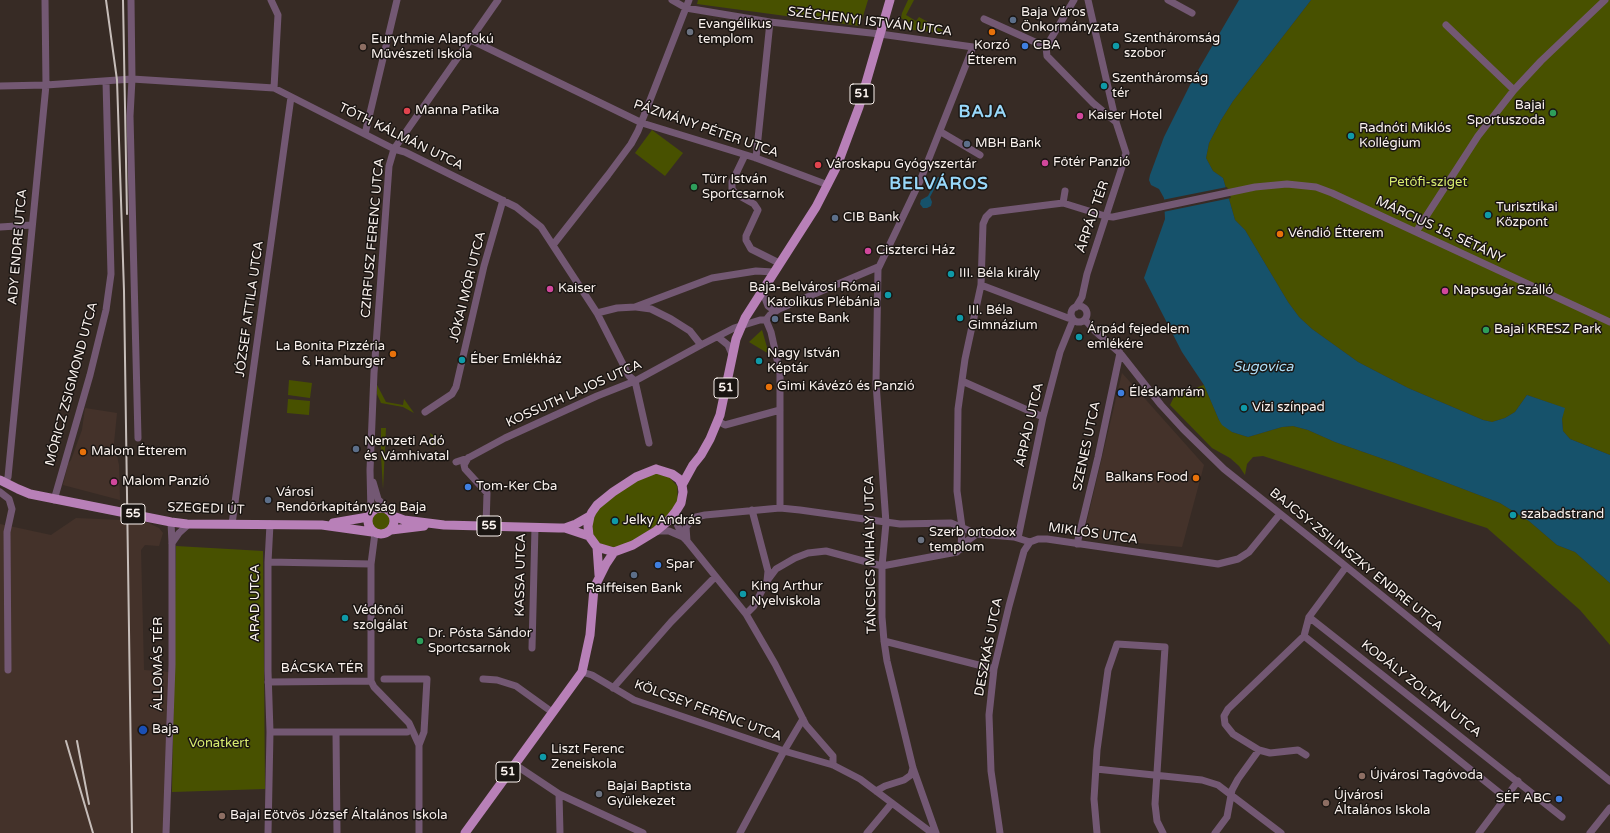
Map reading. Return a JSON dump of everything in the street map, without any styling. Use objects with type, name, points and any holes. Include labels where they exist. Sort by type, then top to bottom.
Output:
[{"type":"main road","name":"51","points":[[465,833],[582,672],[590,635],[594,588],[599,576],[614,552],[633,545],[656,531],[668,521],[681,503],[683,492],[682,485],[706,446],[718,421],[732,354],[741,326],[773,272],[816,207],[828,185],[842,153],[856,113],[890,0]]},
{"type":"main road","points":[[672,474],[693,465]]},
{"type":"main road","points":[[614,552],[597,547],[589,536],[588,526],[590,516],[597,505],[613,492],[636,477],[656,469],[672,474],[682,485]]},
{"type":"main road","name":"SZEGEDI ÚT","points":[[2,481],[30,494],[54,500],[171,522],[189,524],[322,525],[374,532]]},
{"type":"main road","name":"55","points":[[370,515],[380,508],[404,520],[444,525],[565,528],[589,536]]},
{"type":"main road","points":[[391,513],[394,522],[391,530]]},
{"type":"main road","name":"SZEGEDI ÚT","points":[[322,525],[370,515]]},
{"type":"main road","points":[[370,515],[369,526],[374,532]]},
{"type":"main road","name":"55","points":[[565,528],[590,516]]},
{"type":"main road","name":"55","points":[[374,532],[384,534],[391,530],[444,525]]},
{"type":"main road","name":"51","points":[[597,547],[599,576]]},
{"type":"street","name":"ADY ENDRE UTCA","points":[[2,481],[8,477],[46,85],[45,0]]},
{"type":"street","points":[[131,0],[132,79],[130,130],[138,438]]},
{"type":"street","points":[[271,0],[278,15],[274,88]]},
{"type":"street","points":[[365,134],[397,0]]},
{"type":"street","name":"CZIRFUSZ FERENC UTCA","points":[[370,470],[372,415],[389,166],[394,149],[498,0]]},
{"type":"street","name":"SZÉCHENYI ISTVÁN UTCA","points":[[672,0],[686,8],[770,22],[880,34],[973,47],[940,132]]},
{"type":"street","points":[[552,245],[631,144],[642,123],[689,0]]},
{"type":"street","points":[[1074,0],[1046,47],[1047,56],[1093,103],[1116,122]]},
{"type":"street","points":[[1088,0],[1116,122]]},
{"type":"street","points":[[1168,0],[1192,13]]},
{"type":"street","points":[[1416,232],[1478,136],[1514,90],[1605,0]]},
{"type":"street","points":[[984,19],[1046,47]]},
{"type":"street","points":[[756,158],[770,22]]},
{"type":"street","points":[[1446,25],[1514,90]]},
{"type":"street","name":"PÁZMÁNY PÉTER UTCA","points":[[471,40],[642,123],[756,158],[828,185]]},
{"type":"street","name":"TÓTH KÁLMÁN UTCA","points":[[0,86],[46,85],[132,79],[274,88],[394,149],[405,152],[516,207],[541,227],[597,313],[629,376],[635,381],[649,443]]},
{"type":"street","name":"MÓRICZ ZSIGMOND UTCA","points":[[54,500],[90,375],[106,310],[111,274],[106,81]]},
{"type":"street","name":"JÓZSEF ATTILA UTCA","points":[[232,524],[292,97]]},
{"type":"street","name":"ÁRPÁD TÉR","points":[[1083,312],[1082,297],[1087,274],[1126,153],[1116,122]]},
{"type":"street","points":[[780,508],[780,373],[771,332],[766,320],[770,315],[779,310],[878,267],[910,202],[940,132],[980,155]]},
{"type":"street","points":[[745,155],[732,182],[732,189],[736,194],[754,204],[758,210],[746,236],[746,240],[751,249],[779,263]]},
{"type":"street","name":"MÁRCIUS 15. SÉTÁNY","points":[[1105,216],[1113,217],[1254,187],[1287,184],[1316,187],[1610,322]]},
{"type":"street","points":[[1063,203],[1065,191]]},
{"type":"street","name":"JÓKAI MÓR UTCA","points":[[424,412],[452,394],[456,387],[484,266],[503,200]]},
{"type":"street","points":[[961,549],[962,527],[957,491],[956,449],[958,409],[981,285],[984,224],[986,217],[991,212],[1063,203],[1105,216]]},
{"type":"street","points":[[0,226],[32,225]]},
{"type":"street","name":"TÁNCSICS MIHÁLY UTCA","points":[[878,267],[876,384],[886,523],[882,566],[882,617],[884,641],[887,661],[913,768],[936,833]]},
{"type":"street","points":[[635,307],[712,278],[756,271],[773,272]]},
{"type":"street","points":[[981,285],[1079,322],[1083,312],[1072,311],[1073,319]]},
{"type":"street","points":[[762,290],[768,306],[772,309],[779,310]]},
{"type":"street","points":[[597,313],[617,308],[635,307],[651,309],[672,319],[690,331],[701,345]]},
{"type":"street","name":"BAJCSY-ZSILINSZKY ENDRE UTCA","points":[[1083,312],[1104,340],[1120,353],[1161,405],[1208,455],[1346,568],[1494,685],[1610,781]]},
{"type":"street","name":"ÁRPÁD UTCA","points":[[1018,538],[1043,417],[1060,352],[1073,319]]},
{"type":"street","name":"KOSSUTH LAJOS UTCA","points":[[456,462],[468,458],[505,438],[596,396],[635,381],[718,336],[741,326],[760,320],[766,320]]},
{"type":"street","points":[[718,336],[728,345],[732,354]]},
{"type":"street","name":"SZENES UTCA","points":[[1078,544],[1120,353]]},
{"type":"street","points":[[962,382],[1043,417]]},
{"type":"street","points":[[718,421],[725,425],[780,410]]},
{"type":"street","points":[[468,458],[464,465],[465,469],[487,493],[486,526]]},
{"type":"street","points":[[370,470],[378,499],[391,513]]},
{"type":"street","points":[[370,470],[370,515]]},
{"type":"street","points":[[0,492],[9,499],[12,508],[7,532],[8,670]]},
{"type":"street","name":"MIKLÓS UTCA","points":[[685,539],[686,527],[690,522],[696,517],[705,514],[780,508],[886,523],[951,523],[977,534],[1018,538],[1030,542],[1038,539],[1047,539],[1218,564],[1238,559],[1249,552],[1280,514]]},
{"type":"street","points":[[752,510],[766,562],[768,572],[767,581]]},
{"type":"street","points":[[676,511],[676,522],[685,539],[746,614],[775,664],[806,725],[833,756],[833,765]]},
{"type":"street","name":"ÁLLOMÁS TÉR","points":[[166,833],[171,722],[171,522]]},
{"type":"street","points":[[172,543],[179,533],[189,524]]},
{"type":"street","name":"ARAD UTCA","points":[[268,682],[268,542],[270,524]]},
{"type":"street","name":"KASSA UTCA","points":[[532,648],[535,527]]},
{"type":"street","points":[[656,531],[665,530],[685,539]]},
{"type":"street","points":[[371,681],[371,564],[374,532]]},
{"type":"street","points":[[746,614],[754,606],[767,581],[776,569],[795,558],[815,551],[832,553],[882,566],[957,552],[977,534]]},
{"type":"street","name":"DESZKÁS UTCA","points":[[1000,833],[991,771],[989,714],[994,669],[1009,606],[1024,551],[1030,542]]},
{"type":"street","points":[[268,562],[371,564]]},
{"type":"street","points":[[1306,755],[1298,750],[1270,753],[1259,750],[1233,734],[1225,724],[1224,716],[1228,709],[1304,636],[1309,617],[1346,568]]},
{"type":"street","points":[[613,688],[671,622],[715,577]]},
{"type":"street","name":"KODÁLY ZOLTÁN UTCA","points":[[1309,617],[1562,817]]},
{"type":"street","points":[[1304,636],[1506,798]]},
{"type":"street","points":[[884,641],[994,669]]},
{"type":"street","points":[[1097,833],[1094,799],[1097,750],[1108,670],[1117,644],[1165,647],[1158,776],[1155,804],[1157,821],[1163,833]]},
{"type":"street","name":"KÖLCSEY FERENC UTCA","points":[[582,672],[592,676],[634,700],[784,751],[833,765],[860,779],[932,833]]},
{"type":"street","points":[[384,678],[427,679],[424,732],[419,745],[419,833]]},
{"type":"street","points":[[483,678],[497,680],[516,686],[552,712]]},
{"type":"street","name":"BÁCSKA TÉR","points":[[268,833],[270,732],[268,682],[371,681],[409,723],[419,745]]},
{"type":"street","name":"KÖLCSEY FERENC UTCA","points":[[784,751],[803,719]]},
{"type":"street","points":[[270,732],[407,732]]},
{"type":"street","points":[[336,732],[337,833]]},
{"type":"street","points":[[1215,833],[1227,817],[1232,790],[1259,750]]},
{"type":"street","points":[[740,833],[784,751]]},
{"type":"street","points":[[514,764],[559,794],[643,833]]},
{"type":"street","points":[[876,791],[885,786],[904,780],[911,775],[913,768]]},
{"type":"street","points":[[1096,769],[1202,780],[1218,785],[1281,833]]},
{"type":"street","points":[[1479,833],[1518,781]]},
{"type":"street","points":[[559,794],[560,833]]},
{"type":"street","points":[[867,833],[892,803]]},
{"type":"street","points":[[1590,833],[1610,808]]},
{"type":"shaded area","points":[[1122,373],[1204,465],[1182,547],[1083,538]]},
{"type":"shaded area","points":[[85,408],[117,413],[114,443],[119,465],[120,500],[63,485],[68,464],[71,460],[82,430]]},
{"type":"shaded area","points":[[76,518],[144,521],[159,528],[163,533],[159,546],[145,545],[141,550],[144,670],[170,672],[166,833],[0,833],[0,524],[51,535]]},
{"type":"green space","points":[[698,0],[868,0],[860,26],[697,4]]},
{"type":"green space","points":[[908,0],[914,0],[906,15],[916,21],[919,17],[949,34],[905,29],[907,22],[901,18]]},
{"type":"green space","name":"Petőfi-sziget","points":[[1311,0],[1610,0],[1610,455],[1570,439],[1563,431],[1562,419],[1564,408],[1527,395],[1515,412],[1505,418],[1492,422],[1483,420],[1408,388],[1358,362],[1312,329],[1299,317],[1288,302],[1245,230],[1235,220],[1223,178],[1213,171],[1206,158],[1209,143],[1233,101]]},
{"type":"green space","points":[[652,130],[683,153],[665,176],[635,153]]},
{"type":"green space","points":[[762,330],[769,354],[749,342]]},
{"type":"green space","points":[[289,380],[312,383],[310,398],[288,395]]},
{"type":"green space","points":[[377,385],[386,402],[403,405],[404,399],[414,413],[403,407],[381,403],[377,394]]},
{"type":"green space","points":[[1204,385],[1219,420],[1232,432],[1248,437],[1282,427],[1293,426],[1308,430],[1335,442],[1500,503],[1529,521],[1557,545],[1575,552],[1610,583],[1610,645],[1580,610],[1487,528],[1263,456],[1253,457],[1247,464],[1245,475],[1239,466],[1230,458],[1212,448],[1170,405],[1175,395]]},
{"type":"green space","points":[[288,399],[310,401],[309,415],[287,413]]},
{"type":"green space","points":[[381,428],[386,428],[383,489],[381,455]]},
{"type":"green space","points":[[430,433],[443,443],[433,447]]},
{"type":"green space","points":[[656,473],[669,477],[677,486],[678,503],[674,510],[654,528],[621,548],[599,545],[591,533],[593,517],[599,508],[638,480]]},
{"type":"green space","points":[[381,512],[387,515],[390,521],[387,527],[381,530],[375,527],[372,521],[375,515]]},
{"type":"green space","name":"Vonatkert","points":[[176,546],[263,551],[265,789],[172,792]]},
{"type":"water","name":"Sugovica","points":[[1239,0],[1311,0],[1233,101],[1209,143],[1206,158],[1213,171],[1223,178],[1235,220],[1245,230],[1288,302],[1299,317],[1312,329],[1358,362],[1408,388],[1483,420],[1492,422],[1505,418],[1515,412],[1527,395],[1565,408],[1562,419],[1563,431],[1570,439],[1610,455],[1610,583],[1575,552],[1557,545],[1529,521],[1500,503],[1335,442],[1308,430],[1293,426],[1282,427],[1248,437],[1232,432],[1222,425],[1204,385],[1182,352],[1144,278],[1165,219],[1164,198],[1159,189],[1151,185],[1149,180],[1150,175],[1164,137],[1193,79]]},
{"type":"water","points":[[938,177],[940,178],[930,197],[932,202],[931,206],[923,208],[920,204],[921,200],[928,196]]},
{"type":"pier","points":[[1227,187],[1231,198],[1163,212],[1162,200]]},
{"type":"railway","points":[[106,0],[117,80],[124,291],[132,833]]},
{"type":"railway","points":[[123,0],[127,214]]},
{"type":"railway","points":[[66,741],[93,833]]},
{"type":"railway","points":[[77,741],[89,804]]},
{"type":"place","name":"Baja Város Önkormányzata","points":[[1013,20]]},
{"type":"place","name":"Evangélikus templom","points":[[690,32]]},
{"type":"place","name":"Korzó Étterem","points":[[992,32]]},
{"type":"place","name":"CBA","points":[[1025,46]]},
{"type":"place","name":"Szentháromság szobor","points":[[1116,46]]},
{"type":"place","name":"Eurythmie Alapfokú Művészeti Iskola","points":[[363,47]]},
{"type":"place","name":"Szentháromság tér","points":[[1104,86]]},
{"type":"place","name":"Manna Patika","points":[[407,111]]},
{"type":"place","name":"Bajai Sportuszoda","points":[[1553,113]]},
{"type":"place","name":"Kaiser Hotel","points":[[1080,116]]},
{"type":"place","name":"Radnóti Miklós Kollégium","points":[[1351,136]]},
{"type":"place","name":"MBH Bank","points":[[967,144]]},
{"type":"place","name":"Főtér Panzió","points":[[1045,163]]},
{"type":"place","name":"Városkapu Gyógyszertár","points":[[818,165]]},
{"type":"place","name":"Türr István Sportcsarnok","points":[[694,187]]},
{"type":"place","name":"Turisztikai Központ","points":[[1488,215]]},
{"type":"place","name":"CIB Bank","points":[[835,218]]},
{"type":"place","name":"Véndió Étterem","points":[[1280,234]]},
{"type":"place","name":"Ciszterci Ház","points":[[868,251]]},
{"type":"place","name":"III. Béla király","points":[[951,274]]},
{"type":"place","name":"Kaiser","points":[[550,289]]},
{"type":"place","name":"Napsugár Szálló","points":[[1445,291]]},
{"type":"place","name":"Baja-Belvárosi Római Katolikus Plébánia","points":[[888,295]]},
{"type":"place","name":"III. Béla Gimnázium","points":[[960,318]]},
{"type":"place","name":"Erste Bank","points":[[775,319]]},
{"type":"place","name":"Bajai KRESZ Park","points":[[1486,330]]},
{"type":"place","name":"Árpád fejedelem emlékére","points":[[1079,337]]},
{"type":"place","name":"La Bonita Pizzéria & Hamburger","points":[[393,354]]},
{"type":"place","name":"Éber Emlékház","points":[[462,360]]},
{"type":"place","name":"Nagy István Képtár","points":[[759,361]]},
{"type":"place","name":"Gimi Kávézó és Panzió","points":[[769,387]]},
{"type":"place","name":"Éléskamrám","points":[[1121,393]]},
{"type":"place","name":"Vízi színpad","points":[[1244,408]]},
{"type":"place","name":"Nemzeti Adó és Vámhivatal","points":[[356,449]]},
{"type":"place","name":"Malom Étterem","points":[[83,452]]},
{"type":"place","name":"Balkans Food","points":[[1196,478]]},
{"type":"place","name":"Malom Panzió","points":[[114,482]]},
{"type":"place","name":"Tom-Ker Cba","points":[[468,487]]},
{"type":"place","name":"Városi Rendőrkapitányság Baja","points":[[268,500]]},
{"type":"place","name":"szabadstrand","points":[[1513,515]]},
{"type":"place","name":"Jelky András","points":[[615,521]]},
{"type":"place","name":"Szerb ortodox templom","points":[[921,540]]},
{"type":"place","name":"Spar","points":[[658,565]]},
{"type":"place","name":"Raiffeisen Bank","points":[[634,575]]},
{"type":"place","name":"King Arthur Nyelviskola","points":[[743,594]]},
{"type":"place","name":"Védőnői szolgálat","points":[[345,618]]},
{"type":"place","name":"Dr. Pósta Sándor Sportcsarnok","points":[[420,641]]},
{"type":"place","name":"Baja","points":[[143,730]]},
{"type":"place","name":"Liszt Ferenc Zeneiskola","points":[[543,757]]},
{"type":"place","name":"Újvárosi Tagóvoda","points":[[1362,776]]},
{"type":"place","name":"Bajai Baptista Gyülekezet","points":[[599,794]]},
{"type":"place","name":"SÉF ABC","points":[[1559,799]]},
{"type":"place","name":"Újvárosi Általános Iskola","points":[[1326,803]]},
{"type":"place","name":"Bajai Eötvös József Általános Iskola","points":[[222,816]]},
{"type":"district","name":"BAJA","points":[[983,113]]},
{"type":"district","name":"BELVÁROS","points":[[939,185]]}]
